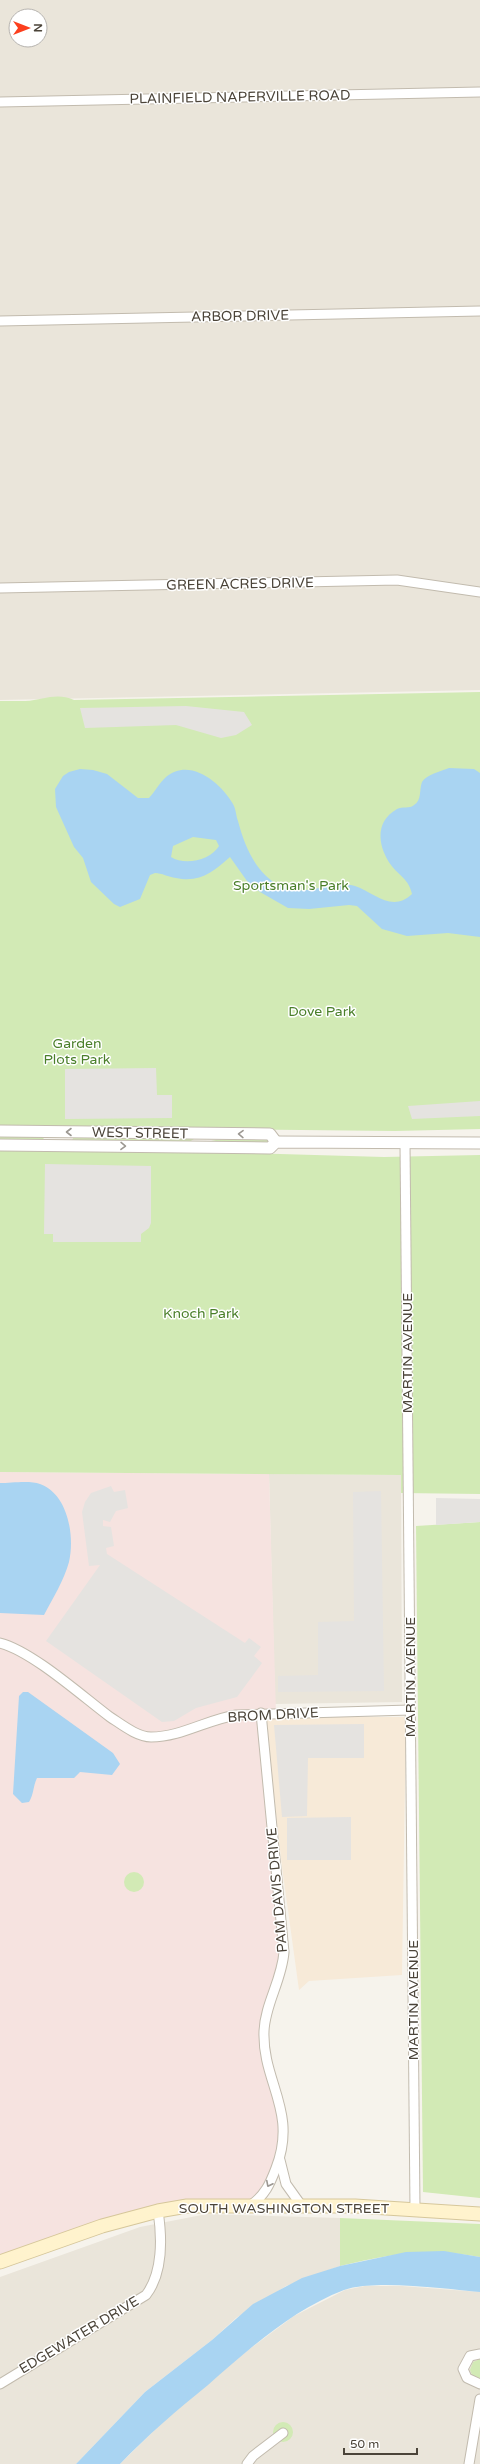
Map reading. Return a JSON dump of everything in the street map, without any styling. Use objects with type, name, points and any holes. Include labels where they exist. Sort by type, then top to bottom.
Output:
[{"type":"main road","name":"SOUTH WASHINGTON STREET","points":[[0,2262],[102,2226],[158,2210],[187,2206],[301,2205],[415,2209],[480,2214]]},
{"type":"street","name":"PLAINFIELD NAPERVILLE ROAD","points":[[0,102],[480,92]]},
{"type":"street","name":"ARBOR DRIVE","points":[[0,321],[480,311]]},
{"type":"street","name":"GREEN ACRES DRIVE","points":[[0,588],[396,580],[480,592]]},
{"type":"street","name":"WEST STREET","points":[[0,1131],[270,1134],[276,1142]]},
{"type":"street","name":"WEST STREET","points":[[0,1145],[270,1148],[276,1142],[405,1144],[480,1143]]},
{"type":"street","name":"MARTIN AVENUE","points":[[405,1144],[415,2209]]},
{"type":"street","name":"BROM DRIVE","points":[[0,1643],[12,1646],[31,1658],[120,1724],[148,1737],[178,1734],[221,1718],[261,1713],[410,1710]]},
{"type":"street","name":"PAM DAVIS DRIVE","points":[[251,2205],[261,2198],[268,2188],[280,2158],[284,2127],[265,2050],[264,2038],[264,2021],[283,1964],[284,1952],[261,1713]]},
{"type":"street","name":"PAM DAVIS DRIVE","points":[[280,2158],[286,2184],[301,2205]]},
{"type":"street","name":"EDGEWATER DRIVE","points":[[0,2384],[146,2295],[155,2282],[158,2272],[160,2225],[158,2210]]},
{"type":"street","points":[[480,2354],[470,2356],[464,2369],[467,2378],[480,2384]]},
{"type":"street","points":[[469,2464],[477,2434],[480,2398]]},
{"type":"street","points":[[247,2464],[253,2456],[283,2433]]},
{"type":"shaded area","points":[[0,0],[480,0],[480,690],[0,700]]},
{"type":"shaded area","points":[[186,706],[244,712],[252,725],[236,735],[221,738],[176,725],[85,728],[80,708]]},
{"type":"shaded area","points":[[156,1068],[157,1095],[172,1095],[172,1118],[65,1119],[65,1069]]},
{"type":"shaded area","points":[[480,1101],[480,1116],[412,1119],[408,1106]]},
{"type":"shaded area","points":[[45,1164],[151,1166],[151,1223],[149,1228],[141,1234],[141,1242],[53,1242],[53,1234],[44,1234]]},
{"type":"shaded area","points":[[0,1472],[269,1474],[276,1713],[261,1714],[283,1950],[263,2026],[282,2118],[272,2180],[251,2205],[187,2206],[0,2261]]},
{"type":"shaded area","points":[[269,1474],[401,1475],[402,1702],[275,1704]]},
{"type":"shaded area","points":[[111,1486],[114,1492],[125,1490],[128,1508],[116,1511],[110,1522],[103,1520],[103,1526],[111,1527],[114,1546],[106,1548],[107,1554],[245,1643],[249,1638],[261,1647],[254,1656],[262,1663],[237,1697],[196,1708],[174,1721],[162,1722],[46,1641],[100,1565],[89,1566],[82,1512],[85,1502],[91,1493]]},
{"type":"shaded area","points":[[381,1491],[384,1691],[278,1692],[278,1676],[318,1675],[318,1622],[354,1621],[353,1492]]},
{"type":"shaded area","points":[[436,1498],[480,1499],[480,1522],[436,1525]]},
{"type":"shaded area","points":[[265,1717],[406,1717],[402,1975],[309,1981],[299,1990],[282,1867]]},
{"type":"shaded area","points":[[364,1724],[364,1758],[308,1758],[307,1816],[282,1817],[274,1725]]},
{"type":"shaded area","points":[[351,1817],[351,1860],[287,1860],[287,1818]]},
{"type":"shaded area","points":[[207,2214],[340,2218],[340,2266],[286,2286],[236,2318],[212,2340],[145,2392],[76,2464],[0,2464],[0,2277],[140,2227]]},
{"type":"shaded area","points":[[365,2286],[402,2286],[480,2292],[480,2464],[120,2464],[167,2418],[243,2354],[294,2316],[345,2290]]},
{"type":"green space","name":"Sportsman's Park","points":[[480,692],[480,1129],[395,1131],[0,1127],[0,701],[25,701],[50,697],[61,697],[74,700]]},
{"type":"green space","points":[[0,1136],[41,1136],[44,1139],[0,1140]]},
{"type":"green space","points":[[74,1137],[194,1139],[189,1142],[72,1140]]},
{"type":"green space","points":[[270,1139],[270,1143],[221,1142],[211,1140]]},
{"type":"green space","name":"Knoch Park","points":[[0,1151],[211,1152],[384,1157],[480,1155],[480,1494],[401,1493],[401,1475],[0,1472]]},
{"type":"green space","points":[[480,1522],[480,2198],[423,2192],[416,1526]]},
{"type":"green space","points":[[134,1872],[141,1875],[144,1882],[141,1889],[134,1892],[127,1889],[124,1882],[127,1875]]},
{"type":"green space","points":[[340,2218],[480,2224],[480,2257],[444,2252],[409,2253],[375,2258],[340,2266]]},
{"type":"green space","points":[[480,2359],[480,2379],[472,2375],[470,2370],[473,2362]]},
{"type":"green space","points":[[283,2422],[290,2425],[293,2432],[290,2439],[283,2442],[276,2439],[273,2432],[276,2425]]},
{"type":"water","points":[[449,768],[474,769],[480,773],[480,937],[448,933],[407,936],[382,929],[357,906],[349,905],[309,909],[288,908],[260,892],[247,881],[230,857],[212,872],[199,878],[185,879],[158,873],[150,875],[140,899],[120,907],[114,904],[91,882],[83,858],[74,847],[56,807],[55,789],[63,776],[69,772],[80,769],[93,770],[107,774],[138,798],[149,798],[166,777],[175,772],[185,770],[195,771],[213,781],[228,796],[234,806],[244,840],[252,858],[264,874],[280,886],[289,889],[308,890],[336,885],[355,886],[384,900],[397,902],[412,894],[411,889],[406,881],[391,865],[383,850],[380,835],[382,828],[390,814],[397,809],[410,807],[417,803],[421,785],[424,780],[430,775]],"holes":[[[193,837],[216,840],[219,846],[215,851],[204,858],[183,861],[171,857],[173,846]]]},
{"type":"water","points":[[0,1483],[36,1483],[50,1489],[63,1506],[67,1517],[71,1540],[69,1562],[61,1582],[44,1615],[0,1613]]},
{"type":"water","points":[[23,1692],[28,1692],[113,1753],[120,1764],[112,1775],[80,1772],[74,1778],[37,1778],[29,1802],[22,1803],[13,1794],[19,1696]]},
{"type":"water","points":[[444,2251],[480,2257],[480,2292],[430,2287],[373,2285],[344,2290],[325,2298],[289,2319],[255,2344],[174,2413],[120,2464],[76,2464],[145,2392],[212,2340],[253,2304],[302,2278],[340,2266],[406,2252]]},
{"type":"park label","name":"Dove Park","points":[[322,1011]]},
{"type":"park label","name":"Garden Plots Park","points":[[77,1052]]}]
